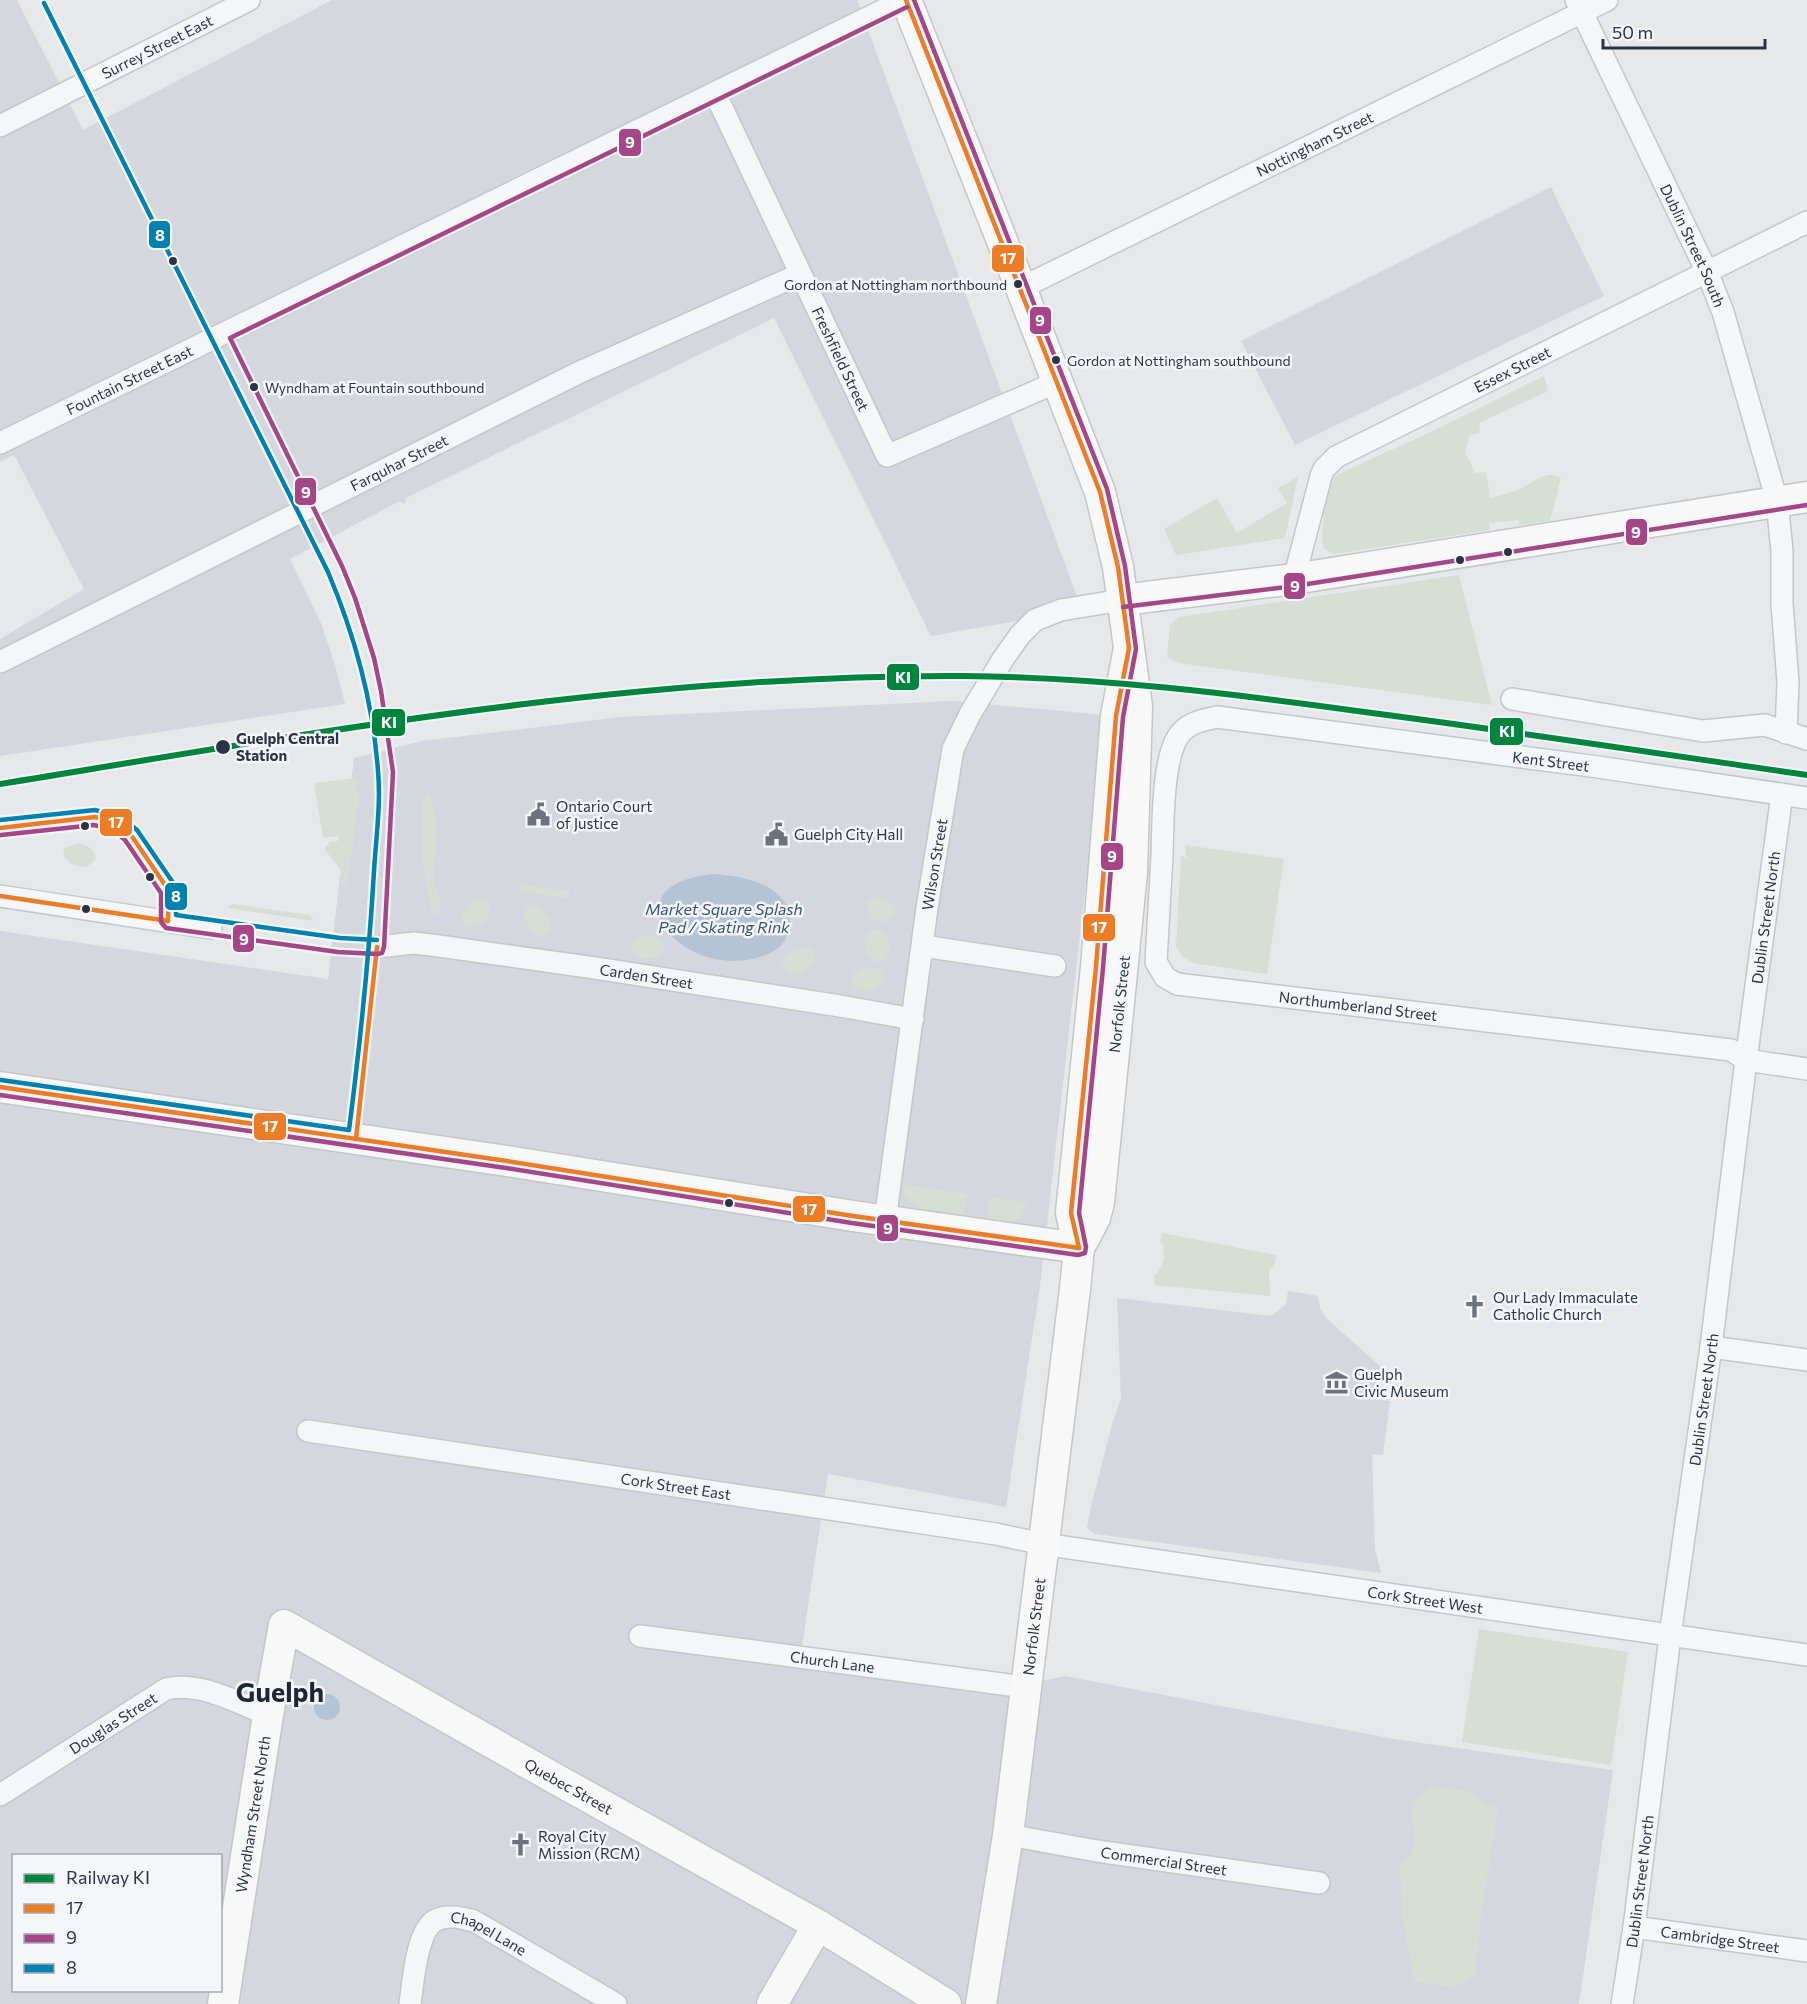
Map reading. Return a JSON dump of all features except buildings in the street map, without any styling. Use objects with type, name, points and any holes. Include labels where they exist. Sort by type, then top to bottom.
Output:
[{"type":"street","name":"Surrey Street East","points":[[0,126],[249,0]]},
{"type":"street","name":"Fountain Street East","points":[[0,443],[905,0]]},
{"type":"street","name":"Norfolk Street","points":[[905,0],[1100,492],[1113,540],[1129,648],[1116,716],[1096,967],[1071,1213],[1079,1248],[1008,1835],[981,2004]]},
{"type":"street","name":"Nottingham Street","points":[[1021,288],[1579,6],[1607,0]]},
{"type":"street","name":"Dublin Street South","points":[[1579,6],[1707,272],[1723,312],[1778,501]]},
{"type":"street","name":"Freshfield Street","points":[[715,93],[887,456],[1057,382]]},
{"type":"street","name":"Essex Street","points":[[1294,579],[1321,476],[1324,469],[1336,457],[1807,222]]},
{"type":"street","name":"Farquhar Street","points":[[0,662],[580,372],[800,273]]},
{"type":"street","points":[[1122,600],[1294,579],[1807,497]]},
{"type":"street","points":[[1778,501],[1788,682],[1786,733]]},
{"type":"street","name":"Wilson Street","points":[[885,1221],[926,922],[953,749],[976,705],[1020,635],[1035,620],[1061,610],[1122,600]]},
{"type":"street","points":[[1512,699],[1703,731],[1765,725],[1807,739]]},
{"type":"street","name":"Kent Street","points":[[1188,727],[1202,720],[1217,717],[1598,767],[1807,798]]},
{"type":"street","name":"Northumberland Street","points":[[1188,727],[1180,733],[1174,743],[1165,791],[1156,962],[1165,977],[1177,984],[1731,1050],[1746,1060],[1807,1069]]},
{"type":"street","name":"Dublin Street North","points":[[1622,2004],[1634,1927],[1670,1636],[1711,1347],[1746,1060],[1782,794]]},
{"type":"street","points":[[0,896],[211,928]]},
{"type":"street","name":"Carden Street","points":[[377,947],[414,943],[439,946],[618,971],[913,1019]]},
{"type":"street","points":[[923,946],[1055,966]]},
{"type":"street","points":[[0,1087],[507,1161],[885,1221],[1079,1248]]},
{"type":"street","points":[[1711,1347],[1807,1360]]},
{"type":"street","name":"Cork Street East","points":[[308,1431],[996,1534],[1043,1544]]},
{"type":"street","name":"Cork Street West","points":[[1043,1544],[1807,1655]]},
{"type":"street","name":"Wyndham Street North","points":[[223,2004],[284,1625]]},
{"type":"street","name":"Quebec Street","points":[[284,1625],[818,1925],[946,2004]]},
{"type":"street","name":"Church Lane","points":[[639,1636],[1025,1687]]},
{"type":"street","name":"Douglas Street","points":[[0,1795],[166,1689],[191,1687],[227,1698],[268,1715]]},
{"type":"street","name":"Commercial Street","points":[[1008,1835],[1096,1851],[1318,1883]]},
{"type":"street","name":"Chapel Lane","points":[[410,2004],[418,1954],[426,1929],[436,1920],[460,1917],[474,1921],[616,2004]]},
{"type":"street","points":[[772,2004],[818,1925]]},
{"type":"street","name":"Cambridge Street","points":[[1634,1927],[1807,1951]]},
{"type":"shaded area","points":[[0,0],[17,0],[83,130],[332,0],[857,0],[1082,610],[931,636],[774,318],[406,498],[405,504],[400,501],[290,559],[321,623],[345,704],[0,756],[0,639],[84,589],[14,455],[0,462]]},
{"type":"shaded area","points":[[1551,187],[1604,296],[1295,445],[1241,341]]},
{"type":"shaded area","points":[[1544,376],[1548,391],[1479,423],[1480,433],[1470,435],[1465,452],[1475,473],[1486,472],[1490,498],[1522,488],[1544,476],[1555,475],[1561,478],[1550,521],[1519,525],[1519,520],[1489,523],[1490,530],[1333,554],[1324,548],[1322,540],[1326,496],[1338,474],[1431,432]]},
{"type":"shaded area","points":[[1298,477],[1285,538],[1176,555],[1164,529],[1217,498],[1237,533],[1287,503],[1278,488]]},
{"type":"shaded area","points":[[1459,575],[1492,705],[1178,663],[1167,657],[1170,625],[1179,617]]},
{"type":"shaded area","points":[[952,701],[1105,715],[1040,1286],[1006,1507],[828,1474],[799,1666],[982,1694],[1065,1676],[1394,1739],[1613,1770],[1579,2004],[0,2004],[0,931],[328,979],[354,758],[422,741],[621,717]]},
{"type":"shaded area","points":[[356,778],[358,801],[346,893],[340,869],[326,851],[325,846],[329,845],[329,842],[338,841],[338,836],[323,838],[314,783]]},
{"type":"shaded area","points":[[428,791],[436,816],[437,835],[433,879],[441,903],[439,915],[433,914],[423,867],[422,805]]},
{"type":"shaded area","points":[[79,843],[90,848],[96,858],[85,867],[76,866],[64,857],[63,851],[66,847]]},
{"type":"shaded area","points":[[1185,845],[1284,859],[1267,974],[1193,963],[1184,958],[1176,947],[1181,856],[1186,858]]},
{"type":"shaded area","points":[[519,884],[569,891],[568,898],[522,892],[518,888]]},
{"type":"shaded area","points":[[876,897],[886,899],[896,908],[897,913],[893,919],[882,922],[870,915],[867,903]]},
{"type":"shaded area","points":[[481,898],[487,900],[489,904],[489,914],[479,925],[466,926],[462,917],[464,908]]},
{"type":"shaded area","points":[[233,904],[309,915],[314,921],[227,908]]},
{"type":"shaded area","points":[[535,905],[549,920],[550,929],[543,937],[532,933],[524,918],[526,909]]},
{"type":"shaded area","points":[[873,929],[883,933],[889,944],[887,958],[880,962],[873,961],[864,944],[866,936]]},
{"type":"shaded area","points":[[649,934],[662,941],[665,947],[657,956],[647,959],[637,955],[631,946],[638,937]]},
{"type":"shaded area","points":[[800,948],[815,952],[814,964],[801,973],[787,972],[782,962],[786,954]]},
{"type":"shaded area","points":[[864,967],[879,969],[883,972],[884,980],[870,991],[862,991],[853,987],[852,975]]},
{"type":"shaded area","points":[[901,1184],[968,1194],[961,1219],[916,1206],[904,1193]]},
{"type":"shaded area","points":[[988,1197],[1026,1202],[1020,1216],[1008,1225],[989,1222]]},
{"type":"shaded area","points":[[1162,1233],[1276,1255],[1276,1261],[1269,1272],[1270,1296],[1154,1285],[1155,1274],[1164,1260],[1163,1244],[1160,1243]]},
{"type":"shaded area","points":[[1288,1291],[1318,1296],[1320,1308],[1326,1318],[1382,1368],[1376,1399],[1390,1401],[1383,1455],[1372,1454],[1375,1549],[1381,1573],[1096,1534],[1090,1531],[1087,1527],[1091,1506],[1121,1399],[1117,1298],[1272,1316],[1286,1304]]},
{"type":"shaded area","points":[[1479,1629],[1628,1652],[1611,1765],[1462,1742]]},
{"type":"shaded area","points":[[1434,1786],[1469,1791],[1486,1804],[1498,1808],[1481,1915],[1475,1976],[1454,1988],[1414,1981],[1402,1913],[1400,1866],[1411,1854],[1415,1841],[1411,1810],[1421,1795]]},
{"type":"water","name":"Market Square Splash Pad / Skating Rink","points":[[715,874],[754,881],[777,893],[785,903],[789,914],[788,933],[773,952],[733,961],[705,956],[682,945],[666,929],[659,911],[663,895],[681,881]]},
{"type":"water","points":[[327,1694],[336,1698],[340,1707],[336,1716],[327,1720],[318,1716],[314,1707],[318,1698]]},
{"type":"rail line","name":"KI","points":[[0,784],[359,726],[600,696],[720,685],[841,678],[963,676],[1117,683],[1219,693],[1807,775]]},
{"type":"transit line","name":"17","points":[[906,0],[1100,492],[1118,567],[1129,648],[1116,716],[1096,967],[1071,1213],[1079,1248]]},
{"type":"transit line","name":"9","points":[[0,1095],[506,1168],[852,1223],[1078,1255],[1085,1253],[1086,1247],[1079,1213],[1103,968],[1123,717],[1136,649],[1125,566],[1107,489],[914,0]]},
{"type":"transit line","name":"8","points":[[1,1080],[349,1130],[367,969],[379,808],[376,745],[372,720],[361,670],[338,596],[44,3]]},
{"type":"transit line","name":"9","points":[[1,835],[94,825],[113,830],[125,840],[161,893],[161,922],[166,928],[338,952],[382,953],[393,772],[374,658],[342,566],[230,338],[907,7]]},
{"type":"transit line","name":"9","points":[[1123,607],[1295,586],[1807,505]]},
{"type":"transit line","name":"8","points":[[0,820],[95,810],[121,817],[137,830],[176,887],[176,915],[340,938],[377,940]]},
{"type":"transit line","name":"17","points":[[0,828],[95,817],[117,823],[131,835],[169,891],[168,921]]},
{"type":"transit line","name":"17","points":[[0,896],[168,921]]},
{"type":"transit line","name":"17","points":[[356,1139],[377,947]]},
{"type":"transit line","name":"17","points":[[0,1087],[1079,1248]]},
{"type":"place","name":"Gordon at Nottingham northbound","points":[[1018,284]]},
{"type":"place","name":"Gordon at Nottingham southbound","points":[[1056,360]]},
{"type":"place","name":"Wyndham at Fountain southbound","points":[[254,387]]},
{"type":"place","name":"Guelph Central Station","points":[[223,747]]},
{"type":"place","name":"Ontario Court of Justice","points":[[538,815]]},
{"type":"place","name":"Guelph City Hall","points":[[776,834]]},
{"type":"place","name":"Our Lady Immaculate Catholic Church","points":[[1475,1306]]},
{"type":"place","name":"Guelph Civic Museum","points":[[1336,1383]]},
{"type":"place","name":"Royal City Mission (RCM)","points":[[520,1845]]},
{"type":"district","name":"Guelph","points":[[280,1691]]}]
